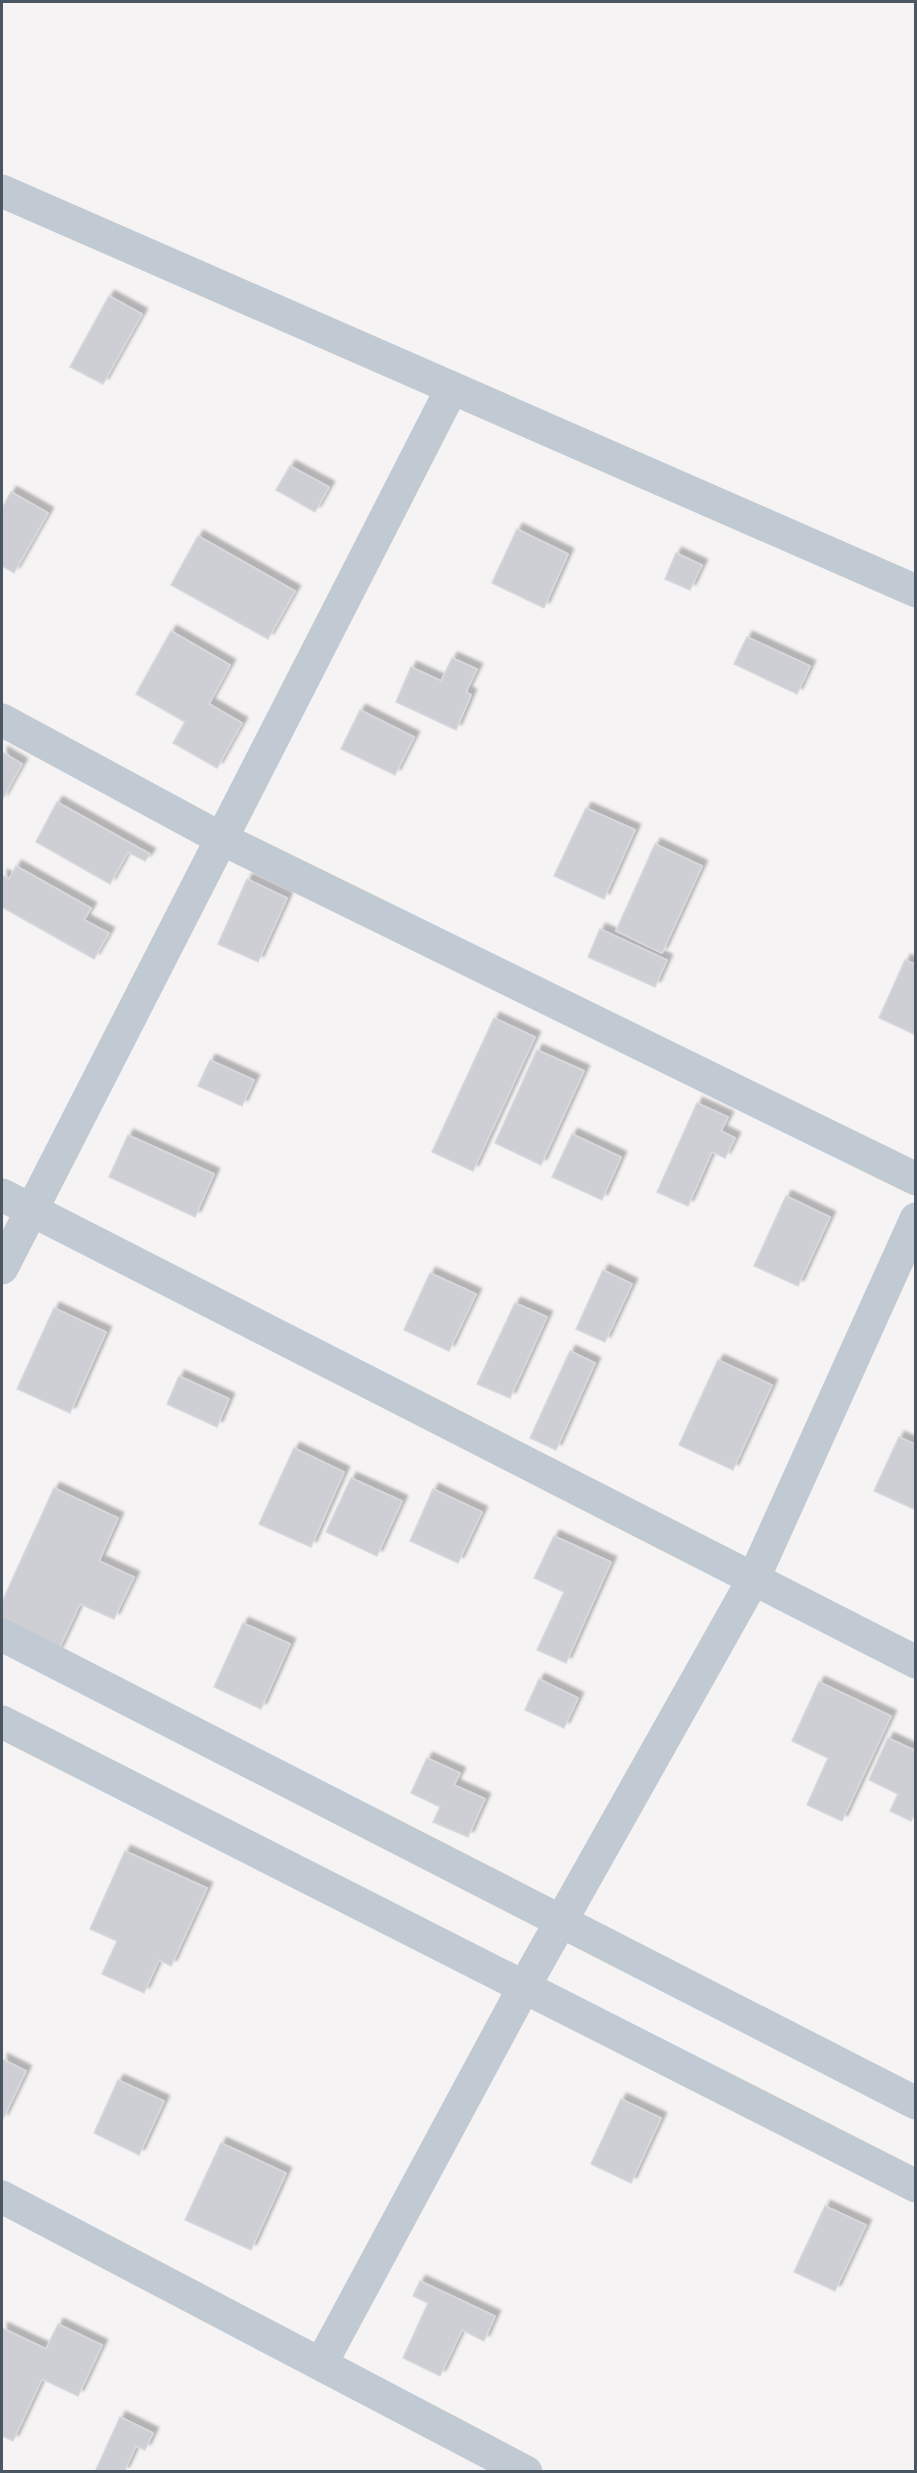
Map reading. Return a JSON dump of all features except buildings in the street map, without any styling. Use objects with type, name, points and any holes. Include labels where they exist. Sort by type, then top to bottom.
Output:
[{"type":"street","points":[[2,191],[915,591]]},
{"type":"street","points":[[2,1268],[452,388]]},
{"type":"street","points":[[2,720],[222,839],[915,1179]]},
{"type":"street","points":[[2,1195],[915,1662]]},
{"type":"street","points":[[321,2364],[524,1987],[753,1580],[915,1219]]},
{"type":"street","points":[[2,1635],[915,2103]]},
{"type":"street","points":[[2,1722],[915,2186]]},
{"type":"street","points":[[2,2197],[526,2472]]}]
